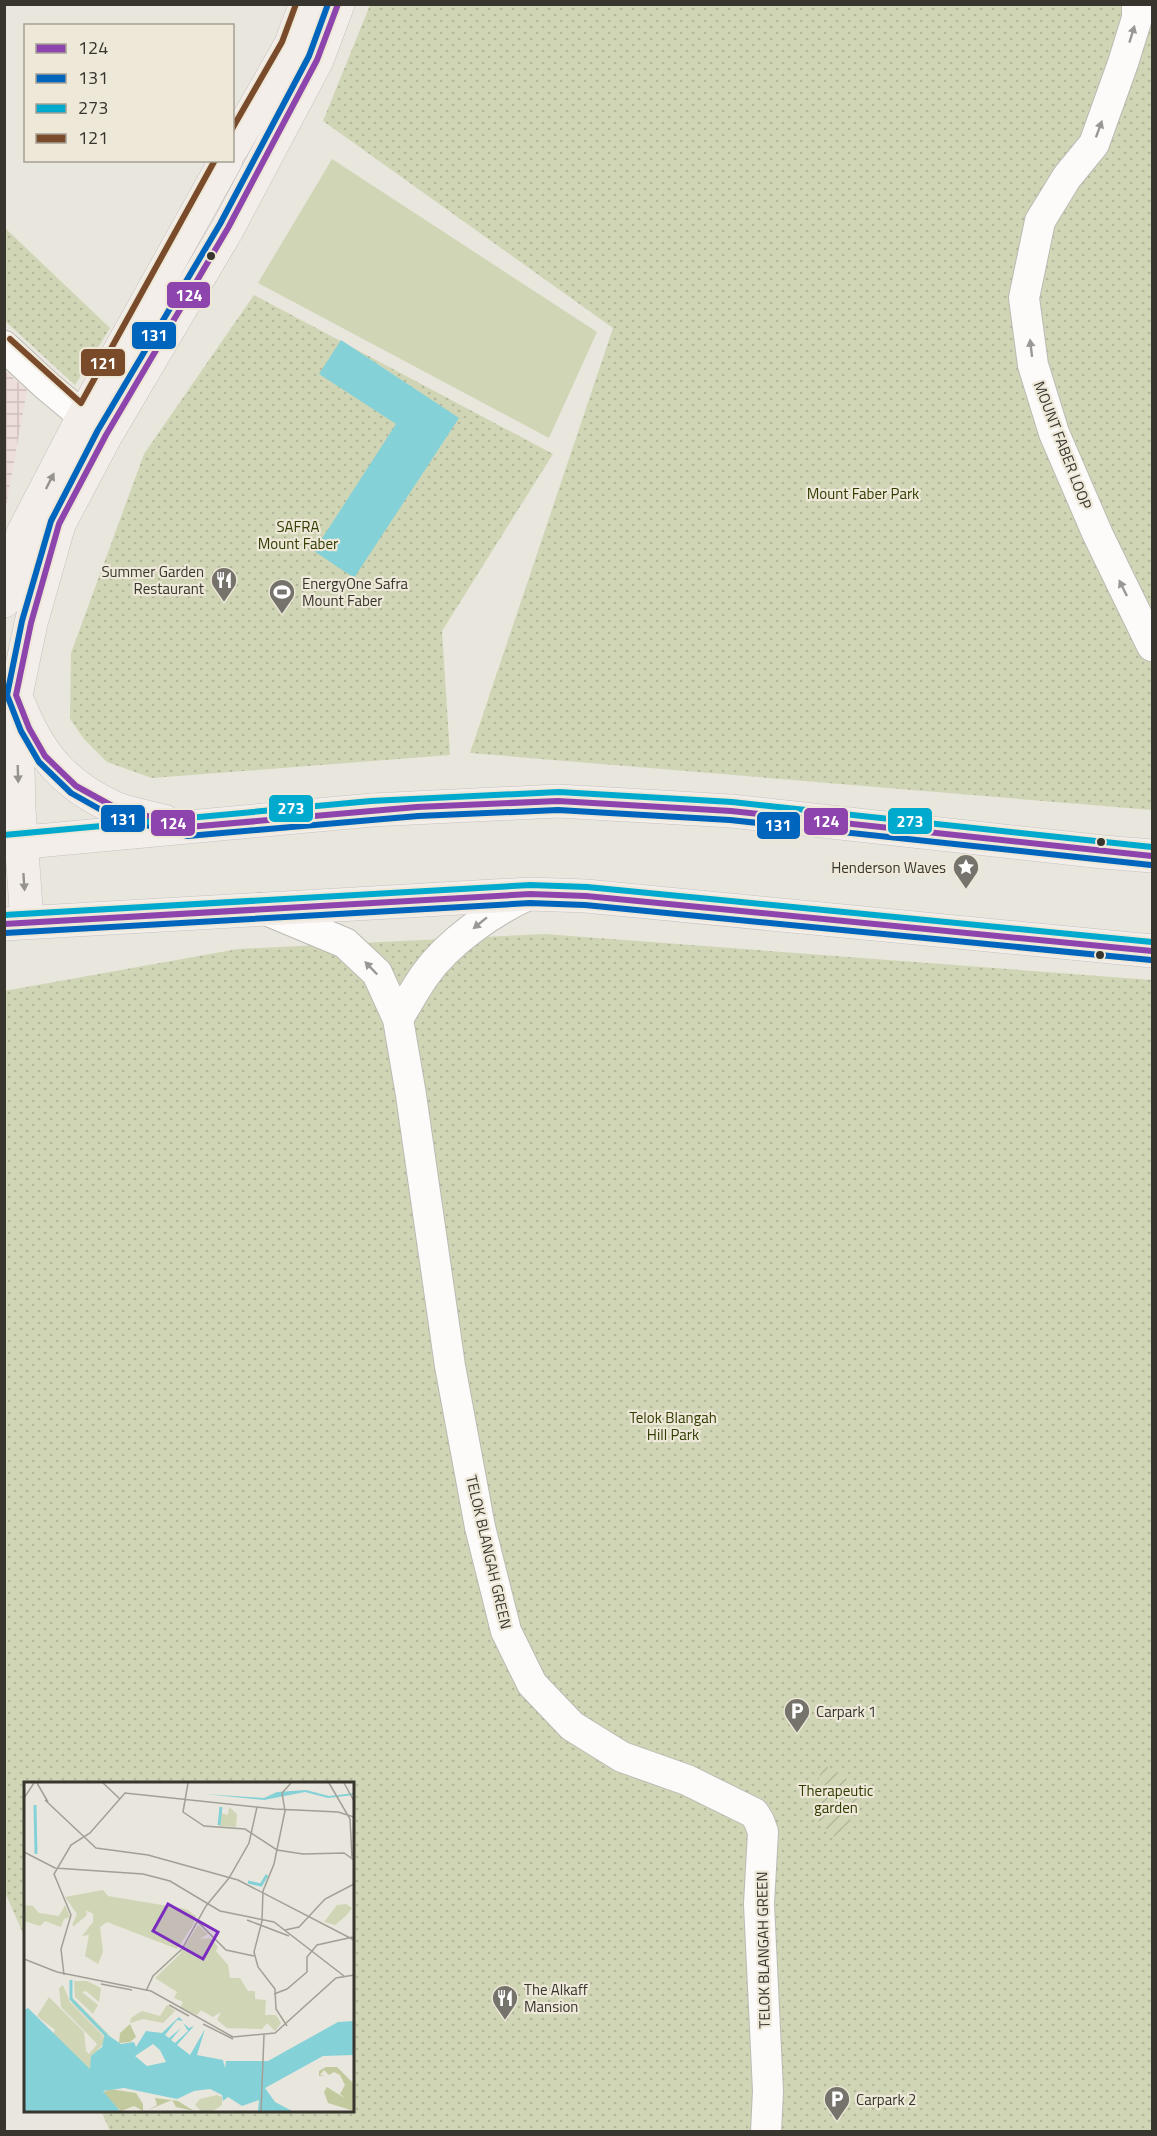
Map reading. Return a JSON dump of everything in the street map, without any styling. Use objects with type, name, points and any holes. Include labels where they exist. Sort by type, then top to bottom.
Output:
[{"type":"main road","points":[[234,144],[290,46],[306,4]]},
{"type":"main road","points":[[4,601],[23,533],[228,228],[317,60],[338,4]]},
{"type":"main road","points":[[225,162],[95,426],[59,524],[31,623],[16,695],[13,844],[16,923],[530,894],[598,897],[1152,951]]},
{"type":"main road","points":[[16,695],[28,728],[45,756],[76,786],[116,808],[189,827]]},
{"type":"main road","points":[[13,844],[417,807],[558,801],[730,811],[1152,856]]},
{"type":"street","name":"MOUNT FABER LOOP","points":[[1137,4],[1137,18],[1127,52],[1094,144],[1067,177],[1040,221],[1024,298],[1033,364],[1054,432],[1098,535],[1152,646]]},
{"type":"street","points":[[4,346],[95,426]]},
{"type":"street","points":[[398,1019],[426,974],[446,952],[488,917],[530,894]]},
{"type":"street","name":"TELOK BLANGAH GREEN","points":[[261,908],[345,943],[377,973],[398,1019],[450,1366],[480,1527],[506,1631],[532,1684],[572,1726],[622,1756],[687,1780],[754,1813],[759,1821],[763,1832],[759,1904],[768,2091],[766,2132]]},
{"type":"shaded area","points":[[5,371],[27,390],[5,512]]},
{"type":"green space","name":"Mount Faber Park","points":[[370,5],[1152,5],[1152,810],[470,753],[613,328],[323,121]]},
{"type":"green space","points":[[332,159],[597,332],[549,438],[258,283]]},
{"type":"green space","points":[[5,228],[110,328],[75,385],[5,321]]},
{"type":"green space","name":"SAFRA Mount Faber","points":[[254,295],[553,454],[442,631],[450,755],[152,778],[107,762],[84,739],[70,719],[71,653],[144,454]]},
{"type":"green space","name":"Telok Blangah Hill Park","points":[[545,934],[1152,980],[1152,2131],[110,2131],[101,2112],[354,2112],[354,1782],[24,1782],[24,1936],[4,1890],[4,991],[238,949]]},
{"type":"green space","name":"Therapeutic garden","points":[[823,1764],[863,1789],[840,1843],[810,1812]]},
{"type":"water","points":[[341,340],[459,418],[354,578],[314,551],[396,424],[319,374]]},
{"type":"transit line","name":"121","points":[[234,126],[282,42],[296,4]]},
{"type":"transit line","name":"131","points":[[328,4],[309,56],[220,224],[98,430],[51,521],[22,621],[7,695],[21,731],[39,762],[71,793],[112,816],[188,836],[418,816],[558,810],[730,820],[1151,865]]},
{"type":"transit line","name":"124","points":[[338,4],[317,60],[228,228],[106,435],[59,524],[31,623],[16,695],[29,728],[45,756],[76,786],[116,808],[189,827],[417,807],[558,801],[731,811],[1152,856]]},
{"type":"transit line","name":"121","points":[[10,339],[81,403],[214,162]]},
{"type":"transit line","name":"273","points":[[4,835],[371,801],[559,792],[732,802],[1152,847]]},
{"type":"transit line","name":"273","points":[[4,915],[530,885],[587,887],[1152,942]]},
{"type":"transit line","name":"124","points":[[4,924],[530,894],[586,896],[1152,951]]},
{"type":"transit line","name":"131","points":[[5,933],[530,903],[585,905],[1151,960]]},
{"type":"place","name":"Summer Garden Restaurant","points":[[224,603]]},
{"type":"place","name":"EnergyOne Safra Mount Faber","points":[[282,615]]},
{"type":"place","name":"Henderson Waves","points":[[966,890]]},
{"type":"place","name":"Carpark 1","points":[[797,1734]]},
{"type":"place","name":"The Alkaff Mansion","points":[[505,2021]]},
{"type":"place","name":"Carpark 2","points":[[837,2122]]}]
